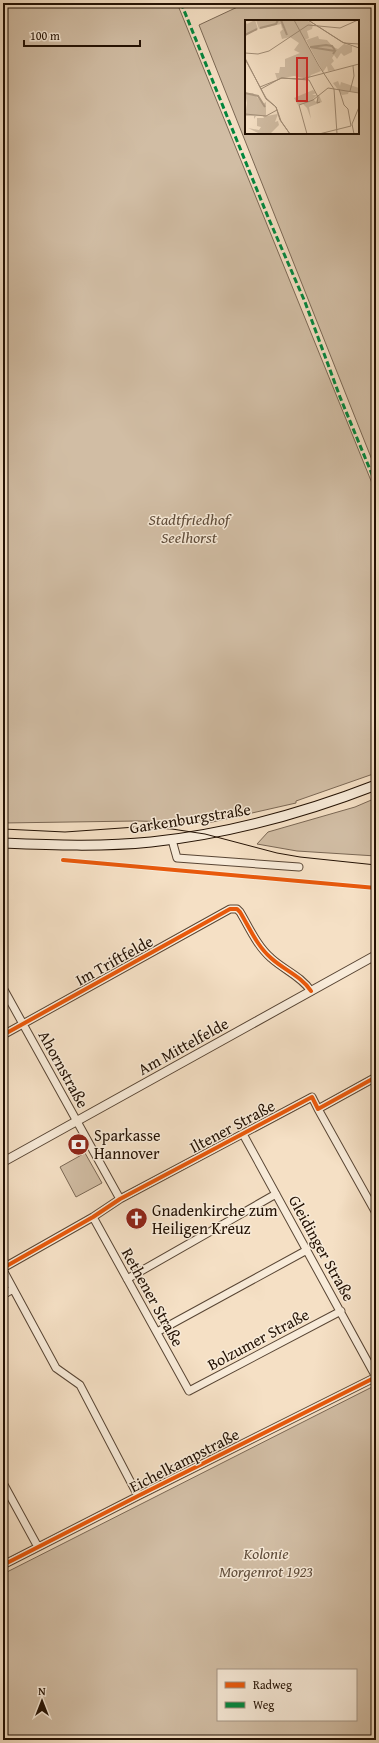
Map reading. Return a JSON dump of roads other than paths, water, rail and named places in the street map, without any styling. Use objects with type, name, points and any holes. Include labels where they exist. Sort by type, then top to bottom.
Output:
[{"type":"main road","name":"Garkenburgstraße","points":[[3,843],[114,845],[172,840],[270,820],[321,805],[376,785]]},
{"type":"street","points":[[172,840],[177,858],[299,867]]},
{"type":"street","name":"Im Triftfelde","points":[[3,1035],[230,909],[237,909],[240,912],[262,948],[271,959],[306,983],[311,991]]},
{"type":"street","name":"Am Mittelfelde","points":[[3,1162],[376,955]]},
{"type":"street","name":"Ahornstraße","points":[[3,988],[120,1199]]},
{"type":"street","points":[[376,1077],[318,1110],[376,1213]]},
{"type":"street","name":"Iltener Straße","points":[[3,1269],[93,1217],[120,1199],[312,1097],[318,1110]]},
{"type":"street","name":"Gleidinger Straße","points":[[243,1134],[376,1377]]},
{"type":"street","points":[[127,1279],[276,1194]]},
{"type":"street","name":"Rethener Straße","points":[[93,1217],[189,1391]]},
{"type":"street","points":[[157,1332],[307,1250]]},
{"type":"street","points":[[3,1269],[56,1368],[79,1385],[138,1496]]},
{"type":"street","points":[[3,1295],[13,1290]]},
{"type":"street","name":"Bolzumer Straße","points":[[189,1391],[341,1311]]},
{"type":"street","name":"Eichelkampstraße","points":[[3,1565],[376,1377]]},
{"type":"street","points":[[3,1484],[38,1547]]},
{"type":"tram line","points":[[3,829],[65,832],[136,827],[172,829],[205,834],[277,853],[300,857],[376,865]]},
{"type":"place","name":"Sparkasse Hannover","points":[[78,1144]]},
{"type":"place","name":"Gnadenkirche zum Heiligen Kreuz","points":[[137,1219]]},
{"type":"park label","name":"Stadtfriedhof Seelhorst","points":[[189,528]]},
{"type":"park label","name":"Kolonie Morgenrot 1923","points":[[266,1562]]}]
